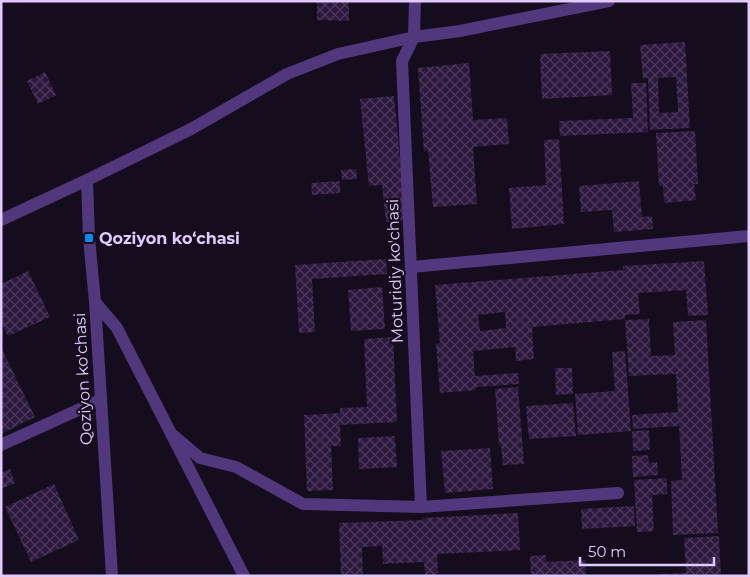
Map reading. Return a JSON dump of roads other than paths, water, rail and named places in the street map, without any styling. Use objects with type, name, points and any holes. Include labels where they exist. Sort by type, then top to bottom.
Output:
[{"type":"street","name":"Moturidiy ko'chasi","points":[[415,1],[414,37],[402,61],[421,507]]},
{"type":"street","points":[[1,220],[88,180],[191,129],[287,74],[338,54],[414,37],[460,31],[609,1]]},
{"type":"street","name":"Qoziyon ko'chasi","points":[[88,180],[89,238],[95,302],[112,576]]},
{"type":"street","points":[[411,267],[749,236]]},
{"type":"street","points":[[95,302],[117,328],[244,576]]},
{"type":"street","points":[[1,446],[100,400]]},
{"type":"street","points":[[173,435],[200,458],[236,467],[303,504],[421,507],[618,493]]},
{"type":"place","name":"Qoziyon koʻchasi","points":[[89,238]]}]
